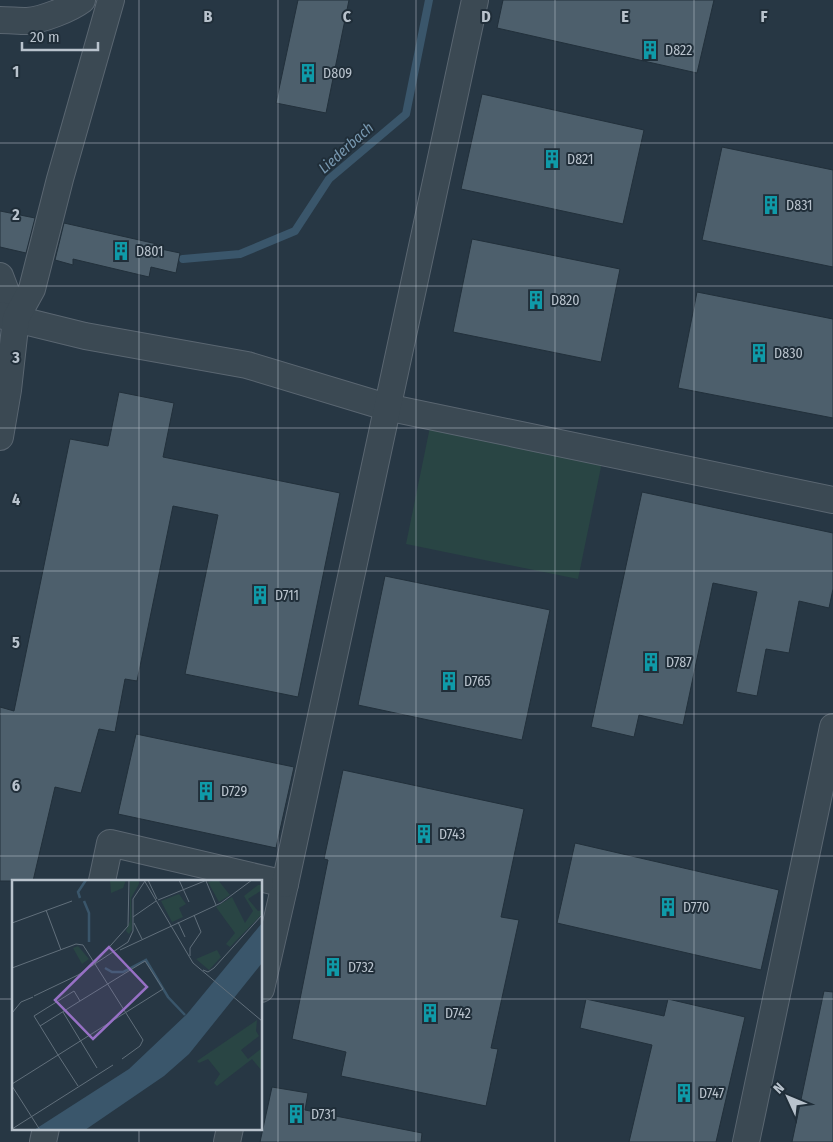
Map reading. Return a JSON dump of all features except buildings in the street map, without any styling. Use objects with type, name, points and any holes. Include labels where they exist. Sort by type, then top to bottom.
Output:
[{"type":"street","points":[[0,20],[29,21],[49,6],[76,5],[82,0]]},
{"type":"street","points":[[8,316],[32,289],[58,187],[111,0]]},
{"type":"street","points":[[262,985],[475,0]]},
{"type":"street","points":[[0,276],[8,316],[8,390],[0,437]]},
{"type":"street","points":[[8,316],[85,336],[247,364],[386,407],[833,500]]},
{"type":"street","points":[[746,1142],[833,728]]},
{"type":"street","points":[[102,880],[110,843],[285,884]]},
{"type":"green space","points":[[430,427],[602,462],[578,579],[406,544]]},
{"type":"waterway","name":"Liederbach","points":[[183,259],[240,254],[295,231],[329,179],[406,114],[429,0]]},
{"type":"place","name":"D822","points":[[650,50]]},
{"type":"place","name":"D809","points":[[308,73]]},
{"type":"place","name":"D821","points":[[552,159]]},
{"type":"place","name":"D831","points":[[771,205]]},
{"type":"place","name":"D801","points":[[121,251]]},
{"type":"place","name":"D820","points":[[536,300]]},
{"type":"place","name":"D830","points":[[759,353]]},
{"type":"place","name":"D711","points":[[260,595]]},
{"type":"place","name":"D787","points":[[651,662]]},
{"type":"place","name":"D765","points":[[449,681]]},
{"type":"place","name":"D729","points":[[206,791]]},
{"type":"place","name":"D743","points":[[424,834]]},
{"type":"place","name":"D770","points":[[668,907]]},
{"type":"place","name":"D732","points":[[333,967]]},
{"type":"place","name":"D742","points":[[430,1013]]},
{"type":"place","name":"D747","points":[[684,1093]]},
{"type":"place","name":"D731","points":[[296,1114]]}]
